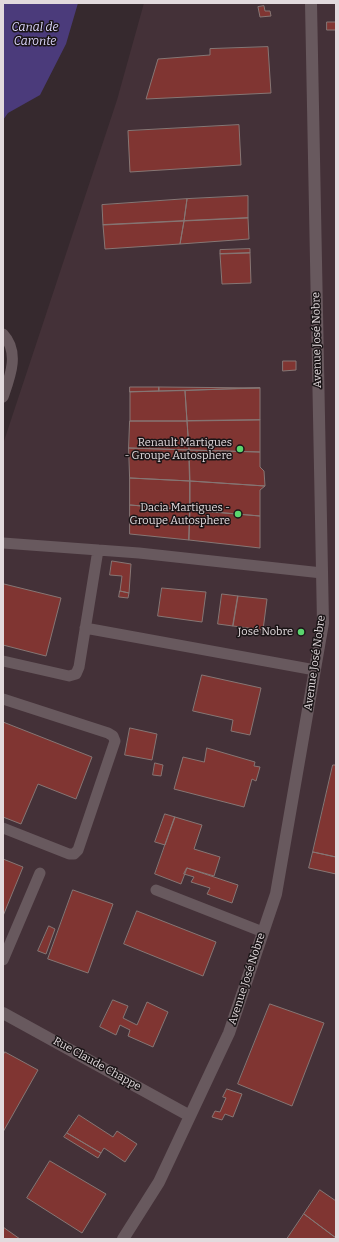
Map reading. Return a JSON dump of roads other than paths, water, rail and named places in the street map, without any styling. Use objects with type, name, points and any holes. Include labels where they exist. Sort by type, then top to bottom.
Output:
[{"type":"street","name":"Avenue José Nobre","points":[[123,1239],[159,1182],[230,1033],[276,894],[323,623],[311,3]]},
{"type":"street","name":"Rue Claude Chappe","points":[[3,1013],[190,1116]]},
{"type":"lane","points":[[3,334],[8,340],[13,357],[3,397]]},
{"type":"lane","points":[[3,543],[98,550],[322,573]]},
{"type":"lane","points":[[3,661],[69,676],[76,674],[79,668],[98,550]]},
{"type":"lane","points":[[86,628],[314,670]]},
{"type":"lane","points":[[3,699],[108,733],[113,736],[115,741],[78,850],[74,854],[69,854],[3,828]]},
{"type":"lane","points":[[3,960],[40,873]]},
{"type":"lane","points":[[156,890],[263,932]]},
{"type":"water","name":"Canal de Caronte","points":[[3,3],[78,3],[66,44],[40,95],[8,113],[3,120]]},
{"type":"place","name":"Renault Martigues - Groupe Autosphere","points":[[240,449]]},
{"type":"place","name":"Dacia Martigues - Groupe Autosphere","points":[[238,514]]},
{"type":"place","name":"José Nobre","points":[[301,632]]}]
